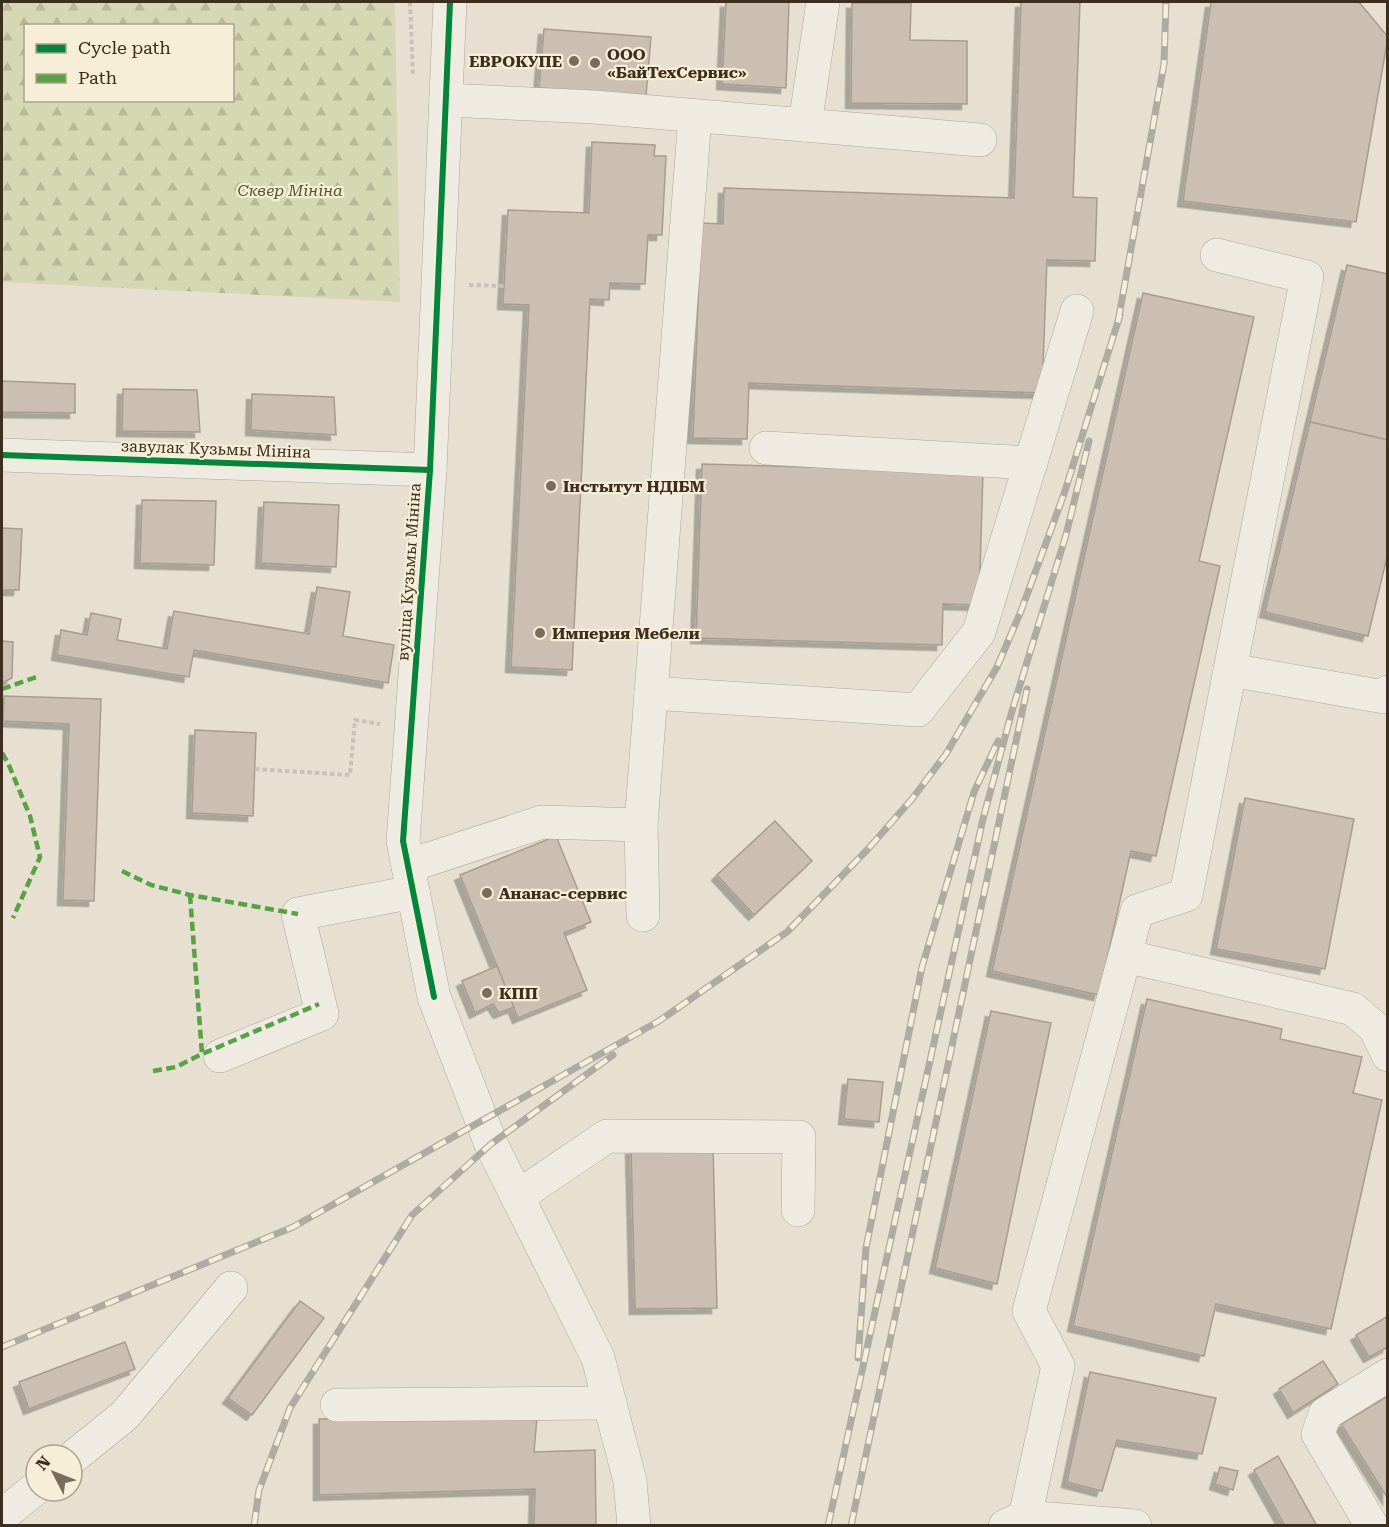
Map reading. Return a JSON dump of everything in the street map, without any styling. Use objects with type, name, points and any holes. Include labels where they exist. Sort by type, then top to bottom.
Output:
[{"type":"street","name":"вуліца Кузьмы Мініна","points":[[450,2],[430,470],[403,841],[434,996],[491,1144],[598,1358],[630,1482],[634,1526]]},
{"type":"street","points":[[805,125],[823,2]]},
{"type":"street","points":[[446,100],[594,107],[980,140]]},
{"type":"street","points":[[643,915],[640,825],[695,116]]},
{"type":"street","points":[[1136,1526],[1015,1521],[1058,1366],[1029,1311],[1137,911],[1186,895],[1307,277],[1217,255]]},
{"type":"street","points":[[651,693],[918,710],[979,632],[1077,311]]},
{"type":"street","points":[[766,447],[1031,463]]},
{"type":"street","name":"завулак Кузьмы Мініна","points":[[2,455],[430,470]]},
{"type":"street","points":[[1230,670],[1384,697],[1388,692]]},
{"type":"street","points":[[220,1056],[322,1014],[298,914],[410,879],[542,822],[640,825]]},
{"type":"street","points":[[1125,956],[1353,1009],[1375,1028],[1388,1055]]},
{"type":"street","points":[[517,1197],[607,1136],[799,1137],[798,1210]]},
{"type":"street","points":[[84,1448],[125,1415],[231,1288]]},
{"type":"street","points":[[1372,1526],[1318,1434],[1325,1414],[1388,1375]]},
{"type":"street","points":[[337,1405],[610,1403]]},
{"type":"street","points":[[2,1516],[24,1498]]},
{"type":"path","points":[[459,285],[504,286]]},
{"type":"path","points":[[255,769],[350,775],[355,720],[383,724]]},
{"type":"green space","name":"Сквер Мініна","points":[[2,2],[395,2],[400,302],[2,282]]},
{"type":"building","points":[[726,2],[789,2],[786,88],[722,84]]},
{"type":"building","points":[[1021,2],[1080,2],[1073,197],[1097,198],[1095,261],[1047,260],[1042,393],[749,383],[747,439],[693,438],[701,223],[723,224],[724,188],[1014,198]]},
{"type":"building","points":[[1211,2],[1359,2],[1388,37],[1356,222],[1183,201]]},
{"type":"building","points":[[852,3],[911,3],[910,40],[967,41],[967,104],[851,103]]},
{"type":"building","name":"ООО «БайТехСервис»","points":[[544,29],[651,37],[646,96],[539,88]]},
{"type":"building","name":"Інстытут НДІБМ","points":[[592,142],[655,145],[654,156],[666,156],[662,235],[648,235],[645,284],[610,283],[609,300],[590,299],[572,670],[511,667],[529,305],[503,304],[508,210],[589,213]]},
{"type":"building","points":[[1347,265],[1388,274],[1388,440],[1310,422]]},
{"type":"building","points":[[1143,293],[1254,317],[1199,561],[1220,566],[1156,856],[1131,851],[1099,995],[992,971]]},
{"type":"building","points":[[2,381],[75,384],[75,413],[2,412]]},
{"type":"building","points":[[123,389],[197,390],[200,432],[122,431]]},
{"type":"building","points":[[252,394],[334,397],[336,435],[251,430]]},
{"type":"building","points":[[1310,422],[1388,440],[1388,553],[1368,636],[1265,612]]},
{"type":"building","points":[[702,464],[983,472],[979,605],[943,604],[942,645],[696,638]]},
{"type":"building","points":[[142,500],[216,501],[214,565],[140,563]]},
{"type":"building","points":[[264,502],[339,505],[336,567],[261,563]]},
{"type":"building","points":[[2,528],[22,529],[19,590],[2,590]]},
{"type":"building","points":[[317,587],[350,592],[343,636],[394,645],[388,683],[194,650],[189,677],[57,655],[61,630],[87,635],[91,613],[121,619],[117,640],[167,649],[174,611],[309,634]]},
{"type":"building","points":[[2,641],[13,642],[12,678],[2,683]]},
{"type":"building","points":[[4,696],[101,699],[94,901],[63,900],[69,724],[3,721]]},
{"type":"building","points":[[195,730],[256,733],[253,816],[192,813]]},
{"type":"building","points":[[1245,798],[1354,819],[1325,969],[1216,949]]},
{"type":"building","points":[[775,821],[812,861],[754,915],[717,875]]},
{"type":"building","points":[[556,836],[591,922],[564,933],[587,990],[518,1018],[460,875]]},
{"type":"building","name":"КПП","points":[[497,966],[514,1007],[499,1013],[493,1004],[475,1013],[462,981]]},
{"type":"building","points":[[1147,999],[1282,1029],[1280,1039],[1362,1057],[1353,1093],[1382,1100],[1331,1329],[1216,1304],[1204,1356],[1073,1326]]},
{"type":"building","points":[[991,1011],[1051,1023],[997,1284],[935,1268]]},
{"type":"building","points":[[848,1079],[883,1082],[879,1122],[844,1119]]},
{"type":"building","points":[[713,1147],[717,1308],[635,1309],[631,1149]]},
{"type":"building","points":[[300,1301],[324,1318],[252,1415],[228,1398]]},
{"type":"building","points":[[1388,1316],[1388,1347],[1369,1357],[1356,1335]]},
{"type":"building","points":[[125,1342],[135,1369],[29,1409],[19,1382]]},
{"type":"building","points":[[1323,1361],[1338,1384],[1293,1413],[1279,1389]]},
{"type":"building","points":[[1090,1372],[1216,1398],[1202,1454],[1117,1440],[1102,1491],[1067,1482]]},
{"type":"building","points":[[1388,1396],[1388,1499],[1341,1424]]},
{"type":"building","points":[[537,1417],[534,1452],[595,1450],[596,1526],[534,1526],[535,1489],[319,1495],[319,1419]]},
{"type":"building","points":[[1278,1456],[1317,1526],[1285,1526],[1254,1470]]},
{"type":"building","points":[[1220,1467],[1238,1471],[1233,1490],[1215,1484]]},
{"type":"railway","points":[[1118,322],[1164,64],[1166,2]]},
{"type":"railway","points":[[2,1347],[293,1227],[659,1021],[787,932],[868,849],[912,799],[946,754],[997,667],[1021,611],[1064,494],[1120,315]]},
{"type":"railway","points":[[828,1526],[983,819],[1012,711],[1066,535],[1089,441]]},
{"type":"railway","points":[[851,1526],[1027,689]]},
{"type":"railway","points":[[858,1358],[866,1248],[922,967],[974,792],[998,741]]},
{"type":"railway","points":[[254,1526],[259,1490],[290,1408],[412,1215],[491,1144],[613,1055]]},
{"type":"marked path","points":[[2,689],[36,677]]},
{"type":"marked path","points":[[2,753],[30,816],[40,857],[13,918]]},
{"type":"marked path","points":[[122,871],[151,885],[190,895],[298,914]]},
{"type":"marked path","points":[[190,895],[202,1054]]},
{"type":"marked path","points":[[153,1071],[176,1067],[319,1004]]},
{"type":"cycle path","points":[[434,997],[403,841],[430,470],[450,2]]},
{"type":"cycle path","points":[[2,455],[430,470]]},
{"type":"place","name":"ЕВРОКУПЕ","points":[[574,61]]},
{"type":"place","name":"ООО «БайТехСервис»","points":[[595,63]]},
{"type":"place","name":"Інстытут НДІБМ","points":[[551,486]]},
{"type":"place","name":"Империя Мебели","points":[[540,633]]},
{"type":"place","name":"Ананас-сервис","points":[[487,893]]},
{"type":"place","name":"КПП","points":[[487,993]]}]
